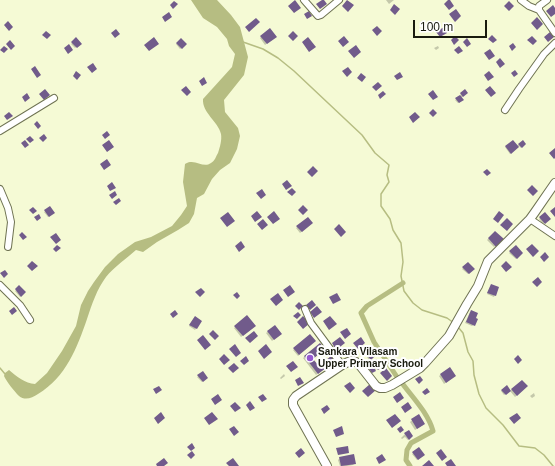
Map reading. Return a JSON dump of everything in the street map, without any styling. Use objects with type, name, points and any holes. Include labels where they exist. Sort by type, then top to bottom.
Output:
[{"type":"main road","points":[[326,466],[293,405],[293,400],[296,396],[350,360],[358,363],[376,386],[380,388],[392,385],[420,368],[449,336],[478,286],[488,262],[530,219],[555,183]]},
{"type":"street","points":[[304,0],[318,16],[322,15],[339,0]]},
{"type":"street","points":[[521,0],[529,6],[539,10],[555,33]]},
{"type":"street","points":[[539,10],[539,6],[547,0]]},
{"type":"street","points":[[505,110],[544,54],[555,43]]},
{"type":"street","points":[[0,131],[54,98]]},
{"type":"street","points":[[0,189],[8,208],[11,222],[8,247]]},
{"type":"street","points":[[530,219],[555,236]]},
{"type":"street","points":[[0,286],[20,305],[30,320]]},
{"type":"street","points":[[305,309],[311,323],[342,365]]},
{"type":"shaded area","points":[[191,0],[217,0],[240,27],[248,57],[244,75],[224,100],[225,112],[238,128],[240,136],[237,149],[230,163],[220,170],[212,179],[204,194],[197,198],[194,214],[189,223],[143,252],[136,250],[106,277],[95,297],[74,351],[63,370],[48,387],[38,394],[33,397],[21,398],[7,381],[4,376],[5,373],[9,370],[21,379],[35,384],[47,373],[62,351],[76,326],[81,305],[88,291],[105,267],[118,254],[135,242],[151,237],[172,226],[187,206],[183,182],[185,164],[193,162],[206,165],[214,161],[218,153],[221,134],[217,125],[207,113],[203,104],[203,99],[232,67],[235,54],[229,46],[227,39],[217,27],[203,18]]},
{"type":"building","points":[[295,0],[301,8],[294,13],[288,6]]},
{"type":"building","points":[[324,0],[327,4],[320,9],[316,4]]},
{"type":"building","points":[[347,0],[354,5],[348,12],[342,6]]},
{"type":"building","points":[[450,0],[454,6],[449,10],[444,4]]},
{"type":"building","points":[[174,1],[178,4],[173,9],[170,5]]},
{"type":"building","points":[[509,1],[514,6],[509,11],[504,6]]},
{"type":"building","points":[[394,4],[400,9],[395,15],[390,10]]},
{"type":"building","points":[[553,5],[555,8],[555,14],[551,17],[546,11]]},
{"type":"building","points":[[456,9],[461,16],[455,22],[449,14]]},
{"type":"building","points":[[309,11],[312,16],[307,19],[304,14]]},
{"type":"building","points":[[169,12],[172,17],[165,22],[162,17]]},
{"type":"building","points":[[537,17],[543,24],[537,30],[531,23]]},
{"type":"building","points":[[256,18],[260,22],[249,32],[245,27]]},
{"type":"building","points":[[8,21],[13,27],[9,31],[4,25]]},
{"type":"building","points":[[377,26],[382,31],[377,36],[372,30]]},
{"type":"building","points":[[444,27],[447,33],[440,37],[436,32]]},
{"type":"building","points":[[270,28],[277,37],[267,44],[260,36]]},
{"type":"building","points":[[116,29],[120,34],[115,38],[111,33]]},
{"type":"building","points":[[46,31],[51,35],[47,39],[42,35]]},
{"type":"building","points":[[293,31],[298,36],[293,41],[288,36]]},
{"type":"building","points":[[550,32],[554,37],[548,42],[544,37]]},
{"type":"building","points":[[492,35],[497,40],[493,43],[488,39]]},
{"type":"building","points":[[344,36],[349,42],[343,47],[338,41]]},
{"type":"building","points":[[455,36],[459,40],[454,45],[451,40]]},
{"type":"building","points":[[532,36],[537,41],[533,45],[527,40]]},
{"type":"building","points":[[76,37],[82,44],[77,48],[71,42]]},
{"type":"building","points":[[154,37],[159,44],[149,51],[144,45]]},
{"type":"building","points":[[308,37],[316,47],[309,52],[302,42]]},
{"type":"building","points":[[181,38],[187,44],[182,49],[176,43]]},
{"type":"building","points":[[467,38],[471,44],[467,47],[463,42]]},
{"type":"building","points":[[10,40],[15,46],[11,50],[6,44]]},
{"type":"building","points":[[513,43],[516,47],[512,51],[509,46]]},
{"type":"building","points":[[69,44],[73,50],[68,54],[64,48]]},
{"type":"building","points":[[356,45],[361,52],[354,58],[348,51]]},
{"type":"building","points":[[4,46],[8,49],[4,53],[0,50]]},
{"type":"building","points":[[459,46],[463,51],[458,54],[454,50]]},
{"type":"building","points":[[490,49],[495,56],[489,60],[484,53]]},
{"type":"building","points":[[500,58],[505,64],[500,68],[496,62]]},
{"type":"building","points":[[93,63],[97,69],[92,73],[87,67]]},
{"type":"building","points":[[35,66],[41,75],[37,78],[31,69]]},
{"type":"building","points":[[348,67],[352,72],[347,77],[342,71]]},
{"type":"building","points":[[515,70],[518,74],[514,77],[511,73]]},
{"type":"building","points":[[76,71],[81,75],[77,80],[73,76]]},
{"type":"building","points":[[489,71],[494,77],[488,81],[484,75]]},
{"type":"building","points":[[400,72],[403,77],[397,80],[394,76]]},
{"type":"building","points":[[361,73],[366,77],[362,82],[357,78]]},
{"type":"building","points":[[204,77],[207,83],[202,86],[199,81]]},
{"type":"building","points":[[378,82],[382,86],[376,91],[372,87]]},
{"type":"building","points":[[186,86],[191,92],[187,96],[181,90]]},
{"type":"building","points":[[490,86],[496,93],[491,97],[485,90]]},
{"type":"building","points":[[45,89],[50,95],[44,100],[39,94]]},
{"type":"building","points":[[465,89],[468,93],[463,97],[460,93]]},
{"type":"building","points":[[433,90],[438,97],[433,100],[428,94]]},
{"type":"building","points":[[383,91],[386,94],[380,99],[378,95]]},
{"type":"building","points":[[27,93],[30,98],[25,102],[22,97]]},
{"type":"building","points":[[460,95],[464,100],[459,103],[455,98]]},
{"type":"building","points":[[433,109],[437,113],[433,117],[429,113]]},
{"type":"building","points":[[9,112],[13,116],[7,120],[4,116]]},
{"type":"building","points":[[415,112],[420,117],[413,123],[409,117]]},
{"type":"building","points":[[37,121],[41,126],[38,129],[34,124]]},
{"type":"building","points":[[107,131],[110,135],[105,139],[102,135]]},
{"type":"building","points":[[44,134],[47,138],[43,142],[39,138]]},
{"type":"building","points":[[30,136],[34,140],[30,143],[26,139]]},
{"type":"building","points":[[25,140],[29,145],[25,148],[21,143]]},
{"type":"building","points":[[109,140],[114,147],[107,152],[102,145]]},
{"type":"building","points":[[513,140],[519,147],[511,154],[505,146]]},
{"type":"building","points":[[523,140],[526,144],[522,148],[518,144]]},
{"type":"building","points":[[555,148],[555,158],[554,159],[549,153]]},
{"type":"building","points":[[107,159],[111,165],[104,170],[100,164]]},
{"type":"building","points":[[313,166],[318,171],[312,177],[307,172]]},
{"type":"building","points":[[487,169],[491,173],[487,176],[483,172]]},
{"type":"building","points":[[287,180],[292,186],[286,190],[282,184]]},
{"type":"building","points":[[112,182],[116,188],[110,191],[107,186]]},
{"type":"building","points":[[532,185],[538,191],[533,196],[527,190]]},
{"type":"building","points":[[292,188],[296,192],[292,196],[287,192]]},
{"type":"building","points":[[262,189],[266,195],[261,199],[256,193]]},
{"type":"building","points":[[115,191],[117,195],[112,199],[109,195]]},
{"type":"building","points":[[119,198],[121,201],[116,205],[113,202]]},
{"type":"building","points":[[303,205],[308,210],[303,215],[298,210]]},
{"type":"building","points":[[50,206],[55,213],[49,217],[44,210]]},
{"type":"building","points":[[33,207],[37,211],[33,214],[29,210]]},
{"type":"building","points":[[555,207],[555,217],[550,211]]},
{"type":"building","points":[[257,211],[262,217],[255,222],[251,216]]},
{"type":"building","points":[[274,211],[280,219],[273,224],[267,217]]},
{"type":"building","points":[[499,211],[504,215],[498,223],[493,219]]},
{"type":"building","points":[[228,212],[235,221],[227,227],[220,218]]},
{"type":"building","points":[[545,212],[551,219],[545,224],[539,217]]},
{"type":"building","points":[[39,214],[41,218],[37,221],[34,217]]},
{"type":"building","points":[[308,217],[313,223],[302,232],[296,226]]},
{"type":"building","points":[[507,218],[513,224],[507,231],[500,225]]},
{"type":"building","points":[[263,219],[268,225],[262,230],[257,224]]},
{"type":"building","points":[[339,224],[346,232],[341,237],[334,229]]},
{"type":"building","points":[[495,231],[504,239],[496,247],[488,238]]},
{"type":"building","points":[[22,232],[27,237],[23,240],[19,235]]},
{"type":"building","points":[[56,233],[61,240],[56,244],[50,237]]},
{"type":"building","points":[[241,241],[245,247],[239,252],[235,246]]},
{"type":"building","points":[[532,244],[539,251],[533,257],[526,249]]},
{"type":"building","points":[[57,245],[61,248],[56,252],[53,249]]},
{"type":"building","points":[[516,245],[523,253],[517,259],[509,251]]},
{"type":"building","points":[[545,252],[549,257],[544,262],[540,257]]},
{"type":"building","points":[[32,261],[38,266],[32,271],[27,266]]},
{"type":"building","points":[[506,261],[512,267],[506,272],[501,266]]},
{"type":"building","points":[[468,262],[475,269],[469,274],[462,267]]},
{"type":"building","points":[[5,270],[8,274],[4,278],[0,273]]},
{"type":"building","points":[[538,277],[542,282],[537,287],[532,282]]},
{"type":"building","points":[[491,284],[499,287],[496,296],[487,293]]},
{"type":"building","points":[[19,285],[26,292],[21,297],[15,289]]},
{"type":"building","points":[[290,285],[295,292],[288,297],[283,290]]},
{"type":"building","points":[[201,288],[205,292],[200,297],[195,292]]},
{"type":"building","points":[[237,292],[240,296],[237,299],[233,295]]},
{"type":"building","points":[[278,293],[283,300],[276,306],[270,299]]},
{"type":"building","points":[[337,293],[341,300],[333,304],[329,297]]},
{"type":"building","points":[[312,300],[316,305],[310,310],[306,305]]},
{"type":"building","points":[[299,302],[303,306],[299,310],[295,306]]},
{"type":"building","points":[[317,306],[322,312],[314,318],[310,312]]},
{"type":"building","points":[[14,307],[17,311],[12,315],[9,311]]},
{"type":"building","points":[[175,310],[178,314],[173,318],[170,314]]},
{"type":"building","points":[[471,310],[478,313],[476,318],[478,319],[475,326],[466,322]]},
{"type":"building","points":[[298,312],[301,315],[297,319],[293,316]]},
{"type":"building","points":[[247,315],[256,326],[243,336],[234,326]]},
{"type":"building","points":[[195,316],[202,321],[197,329],[189,325]]},
{"type":"building","points":[[303,316],[310,323],[303,329],[297,322]]},
{"type":"building","points":[[330,316],[337,324],[329,330],[323,321]]},
{"type":"building","points":[[275,325],[282,334],[274,340],[267,331]]},
{"type":"building","points":[[347,328],[351,334],[345,339],[340,332]]},
{"type":"building","points":[[213,330],[219,336],[215,340],[209,334]]},
{"type":"building","points":[[254,331],[258,336],[250,343],[245,338]]},
{"type":"building","points":[[310,334],[316,341],[299,355],[293,348]]},
{"type":"building","points":[[203,335],[211,345],[205,350],[197,340]]},
{"type":"building","points":[[340,337],[345,343],[336,350],[332,343]]},
{"type":"building","points":[[361,337],[365,343],[358,349],[353,343]]},
{"type":"building","name":"Sankara Vilasam Upper Primary School","points":[[320,343],[325,349],[313,359],[319,366],[331,356],[337,363],[332,367],[330,365],[318,374],[304,356]]},
{"type":"building","points":[[235,344],[241,353],[236,357],[229,349]]},
{"type":"building","points":[[266,344],[272,352],[264,359],[258,351]]},
{"type":"building","points":[[371,348],[376,355],[371,360],[365,353]]},
{"type":"building","points":[[224,354],[230,360],[224,365],[219,359]]},
{"type":"building","points":[[518,355],[522,360],[518,364],[514,359]]},
{"type":"building","points":[[246,356],[249,361],[244,365],[240,361]]},
{"type":"building","points":[[376,359],[383,366],[378,370],[372,362]]},
{"type":"building","points":[[293,361],[298,367],[291,372],[286,366]]},
{"type":"building","points":[[234,363],[239,368],[233,373],[228,368]]},
{"type":"building","points":[[371,363],[376,371],[372,373],[367,366]]},
{"type":"building","points":[[450,367],[456,376],[446,383],[440,374]]},
{"type":"building","points":[[386,368],[392,376],[387,381],[380,373]]},
{"type":"building","points":[[203,371],[208,378],[203,382],[197,375]]},
{"type":"building","points":[[420,376],[423,380],[419,384],[415,379]]},
{"type":"building","points":[[300,377],[304,383],[298,386],[295,380]]},
{"type":"building","points":[[522,380],[528,386],[517,396],[511,389]]},
{"type":"building","points":[[350,382],[355,388],[350,393],[344,386]]},
{"type":"building","points":[[370,384],[376,390],[368,397],[362,391]]},
{"type":"building","points":[[507,385],[511,391],[506,395],[501,390]]},
{"type":"building","points":[[159,386],[162,390],[156,394],[153,389]]},
{"type":"building","points":[[427,388],[430,392],[425,395],[422,392]]},
{"type":"building","points":[[400,392],[404,398],[397,403],[393,397]]},
{"type":"building","points":[[218,394],[222,400],[215,405],[211,399]]},
{"type":"building","points":[[263,394],[267,399],[262,402],[258,397]]},
{"type":"building","points":[[250,401],[255,408],[250,411],[246,405]]},
{"type":"building","points":[[235,402],[241,408],[235,412],[230,406]]},
{"type":"building","points":[[408,402],[412,408],[405,413],[401,407]]},
{"type":"building","points":[[327,405],[330,409],[324,414],[321,409]]},
{"type":"building","points":[[161,412],[165,418],[158,424],[154,418]]},
{"type":"building","points":[[212,412],[218,419],[209,425],[204,418]]},
{"type":"building","points":[[517,413],[521,418],[514,424],[509,418]]},
{"type":"building","points":[[395,414],[401,421],[392,428],[386,420]]},
{"type":"building","points":[[419,414],[425,424],[417,429],[411,419]]},
{"type":"building","points":[[234,426],[239,432],[234,436],[229,429]]},
{"type":"building","points":[[342,426],[344,434],[336,437],[333,430]]},
{"type":"building","points":[[401,426],[404,430],[400,433],[397,429]]},
{"type":"building","points":[[409,430],[413,436],[409,440],[404,433]]},
{"type":"building","points":[[192,443],[195,448],[191,451],[187,447]]},
{"type":"building","points":[[348,446],[349,453],[338,455],[336,448]]},
{"type":"building","points":[[419,447],[425,455],[418,460],[412,452]]},
{"type":"building","points":[[301,448],[305,453],[299,458],[295,453]]},
{"type":"building","points":[[441,449],[447,457],[442,461],[436,453]]},
{"type":"building","points":[[192,451],[195,455],[191,459],[187,455]]},
{"type":"building","points":[[354,454],[356,464],[341,466],[339,457]]},
{"type":"building","points":[[382,454],[386,460],[379,464],[376,458]]},
{"type":"building","points":[[164,458],[168,463],[164,466],[157,466],[156,464]]},
{"type":"building","points":[[233,458],[239,466],[229,466],[226,463]]},
{"type":"building","points":[[451,459],[456,466],[447,466],[445,463]]},
{"type":"building","points":[[429,460],[434,466],[422,466]]},
{"type":"waterway","points":[[243,42],[263,49],[278,58],[294,71],[362,135],[375,153],[389,165],[387,175],[389,182],[381,194],[381,206],[390,219],[393,230],[401,243],[403,262],[401,276],[404,291],[413,303],[422,310],[447,318],[454,323]]},
{"type":"waterway","points":[[397,377],[374,342],[361,313],[367,306],[403,283]]},
{"type":"waterway","points":[[458,327],[463,333],[468,352],[473,361],[474,375],[479,394],[486,408],[503,425],[519,446],[535,448],[544,455],[553,466]]},
{"type":"waterway","points":[[0,368],[5,374]]},
{"type":"waterway","points":[[402,383],[428,418],[433,431],[411,443],[407,450],[406,460],[410,466]]},
{"type":"place","name":"Sankara Vilasam Upper Primary School","points":[[310,358]]}]
